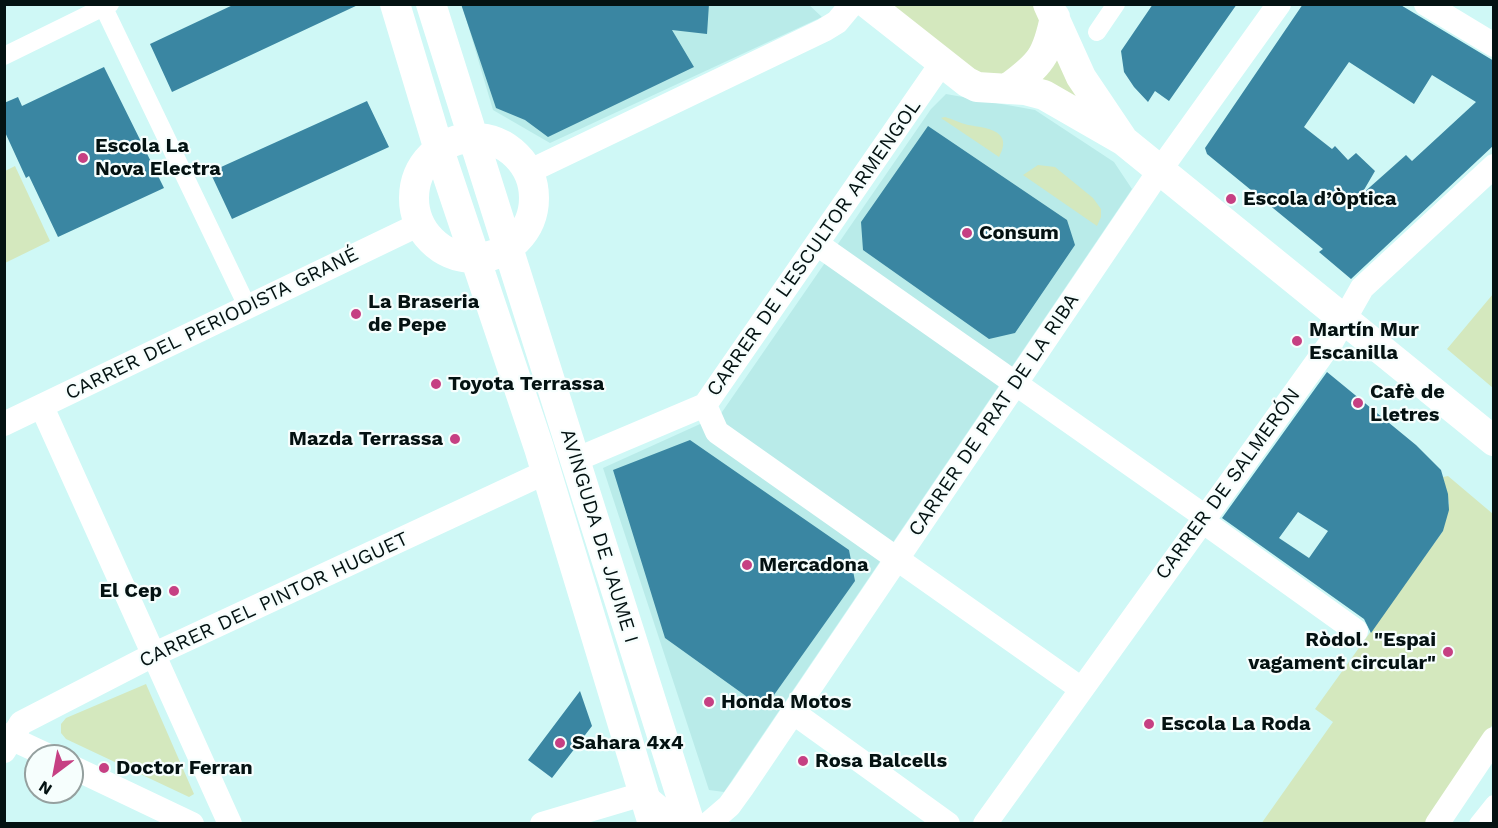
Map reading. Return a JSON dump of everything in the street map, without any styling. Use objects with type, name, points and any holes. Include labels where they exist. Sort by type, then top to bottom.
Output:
[{"type":"street","name":"AVINGUDA DE JAUME I","points":[[395,4],[439,150],[478,258],[546,472],[653,824]]},
{"type":"street","name":"AVINGUDA DE JAUME I","points":[[431,4],[690,824]]},
{"type":"street","points":[[528,172],[824,30],[837,22],[852,4]]},
{"type":"street","points":[[868,4],[886,14],[941,64],[977,87],[1008,88],[1044,95],[1124,141],[1494,441]]},
{"type":"street","points":[[1097,32],[1116,4]]},
{"type":"street","name":"CARRER DE PRAT DE LA RIBA","points":[[708,824],[729,806],[794,713],[1160,170],[1278,4]]},
{"type":"street","points":[[1426,4],[1494,45]]},
{"type":"street","points":[[4,56],[105,5],[248,308]]},
{"type":"street","points":[[1052,11],[1067,50],[1081,77],[1124,141]]},
{"type":"street","points":[[1008,88],[1031,72],[1048,49],[1052,11]]},
{"type":"street","name":"CARRER DE L'ESCULTOR ARMENGOL","points":[[575,460],[705,405],[941,64]]},
{"type":"street","points":[[474,138],[500,145],[512,152],[528,172],[534,189],[532,214],[520,237],[508,249],[478,258],[464,257],[444,250],[428,236],[420,224],[415,208],[414,192],[419,175],[427,161],[439,150],[460,140],[474,138]]},
{"type":"street","name":"CARRER DE SALMERÓN","points":[[985,824],[1080,688],[1332,341],[1362,288],[1494,166]]},
{"type":"street","name":"CARRER DEL PERIODISTA GRANÉ","points":[[4,424],[420,224]]},
{"type":"street","points":[[817,244],[1015,383],[1356,631]]},
{"type":"street","points":[[705,405],[717,432],[1080,688]]},
{"type":"street","points":[[42,407],[230,824]]},
{"type":"street","name":"CARRER DEL PINTOR HUGUET","points":[[6,742],[21,723],[155,654],[546,472]]},
{"type":"street","points":[[794,713],[948,824]]},
{"type":"street","points":[[1437,824],[1494,740]]},
{"type":"street","points":[[6,742],[24,748]]},
{"type":"street","points":[[84,773],[192,824]]},
{"type":"street","points":[[542,824],[643,794],[679,824]]},
{"type":"street","points":[[1478,824],[1494,804]]},
{"type":"shaded area","points":[[808,4],[822,17],[550,143],[493,110],[462,5]]},
{"type":"shaded area","points":[[946,94],[1035,110],[1114,162],[1132,189],[724,792],[709,790],[603,468],[720,415],[931,109]]},
{"type":"green space","points":[[889,5],[1037,5],[1043,35],[1013,74],[980,77]]},
{"type":"green space","points":[[1057,49],[1090,106],[1037,79]]},
{"type":"green space","points":[[945,117],[996,132],[1003,141],[999,157],[941,118]]},
{"type":"green space","points":[[1038,165],[1055,167],[1093,198],[1101,209],[1101,217],[1097,226],[1023,175]]},
{"type":"green space","points":[[15,166],[50,241],[5,263],[5,171]]},
{"type":"green space","points":[[1493,294],[1493,388],[1447,349]]},
{"type":"green space","points":[[1448,476],[1493,514],[1493,724],[1426,823],[1261,824],[1333,722],[1315,709],[1443,531],[1449,503],[1443,477]]},
{"type":"green space","points":[[146,684],[194,794],[189,797],[84,747],[84,744],[77,744],[66,739],[61,733],[61,724],[66,718]]},
{"type":"building","points":[[235,4],[360,4],[172,92],[150,44]]},
{"type":"building","points":[[461,4],[709,4],[707,34],[672,30],[694,67],[548,137],[525,120],[496,108]]},
{"type":"building","points":[[1153,4],[1237,4],[1169,101],[1155,91],[1148,102],[1124,72],[1121,51]]},
{"type":"building","points":[[1303,4],[1399,4],[1494,61],[1494,145],[1351,279],[1319,252],[1323,249],[1207,154],[1205,148]],"holes":[[[1349,62],[1414,104],[1432,75],[1476,102],[1412,161],[1406,155],[1361,195],[1375,171],[1356,153],[1348,160],[1335,146],[1332,149],[1304,127]]]},
{"type":"building","name":"Escola La Nova Electra","points":[[104,67],[164,188],[58,237],[29,176],[26,178],[4,130],[4,103],[18,97],[22,106]]},
{"type":"building","points":[[367,101],[389,147],[232,219],[210,172]]},
{"type":"building","name":"Consum","points":[[928,126],[1067,220],[1075,245],[1015,333],[989,339],[863,250],[861,222]]},
{"type":"building","points":[[1327,372],[1416,445],[1441,470],[1448,494],[1449,510],[1443,531],[1371,633],[1364,619],[1222,518]],"holes":[[[1298,512],[1328,531],[1309,558],[1279,538]]]},
{"type":"building","name":"Mercadona","points":[[690,440],[849,550],[855,581],[764,709],[665,638],[613,470]]},
{"type":"building","name":"Sahara 4x4","points":[[580,691],[592,726],[552,778],[528,760]]},
{"type":"place","name":"Escola La Nova Electra","points":[[83,158]]},
{"type":"place","name":"Escola d’Òptica","points":[[1231,199]]},
{"type":"place","name":"Consum","points":[[967,233]]},
{"type":"place","name":"La Braseria de Pepe","points":[[356,314]]},
{"type":"place","name":"Martín Mur Escanilla","points":[[1297,341]]},
{"type":"place","name":"Toyota Terrassa","points":[[436,384]]},
{"type":"place","name":"Cafè de Lletres","points":[[1358,403]]},
{"type":"place","name":"Mazda Terrassa","points":[[455,439]]},
{"type":"place","name":"Mercadona","points":[[747,565]]},
{"type":"place","name":"El Cep","points":[[174,591]]},
{"type":"place","name":"Ròdol. \"Espai vagament circular\"","points":[[1448,652]]},
{"type":"place","name":"Honda Motos","points":[[709,702]]},
{"type":"place","name":"Escola La Roda","points":[[1149,724]]},
{"type":"place","name":"Sahara 4x4","points":[[560,743]]},
{"type":"place","name":"Rosa Balcells","points":[[803,761]]},
{"type":"place","name":"Doctor Ferran","points":[[104,768]]}]
